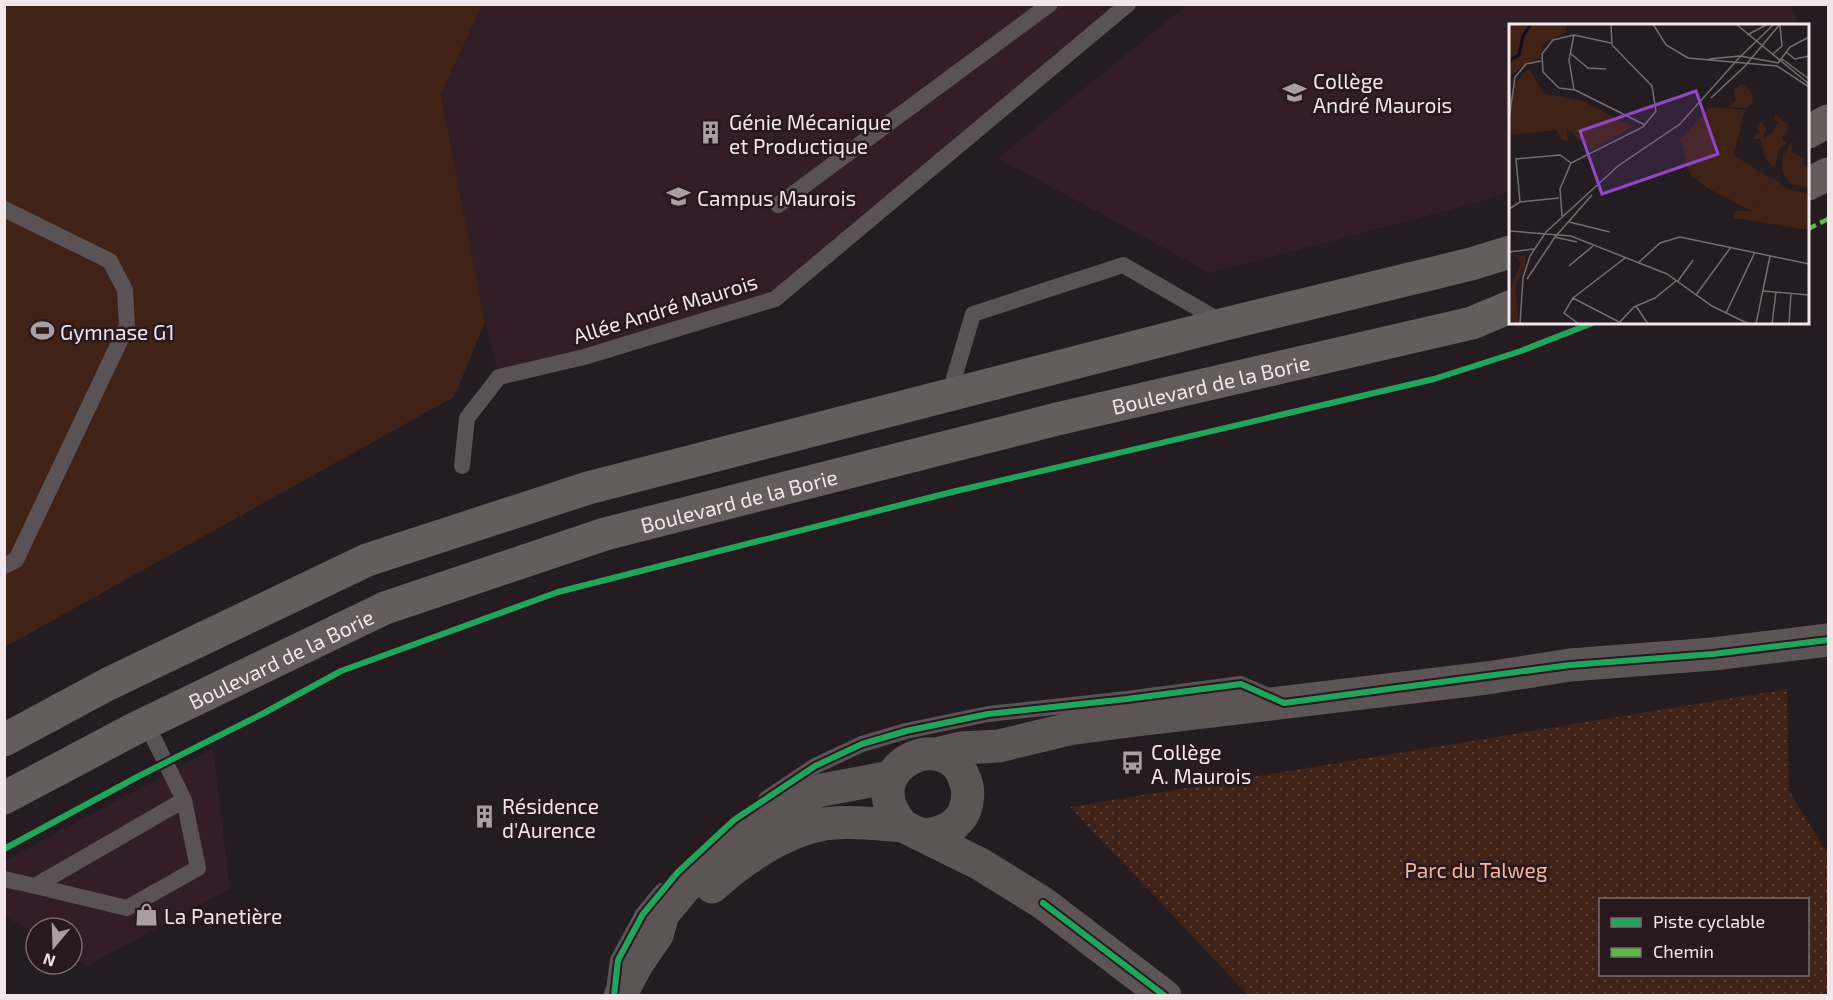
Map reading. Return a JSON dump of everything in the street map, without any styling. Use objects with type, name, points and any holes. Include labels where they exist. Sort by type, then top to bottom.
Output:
[{"type":"main road","points":[[1809,132],[1828,122]]},
{"type":"main road","points":[[1809,184],[1828,174]]},
{"type":"main road","points":[[4,740],[108,684],[368,560],[588,488],[1225,324],[1471,264],[1509,252]]},
{"type":"main road","name":"Boulevard de la Borie","points":[[4,798],[146,723],[385,608],[605,534],[1057,419],[1472,323],[1509,307]]},
{"type":"street","points":[[936,754],[961,748],[999,746],[1069,729],[1570,666],[1713,654],[1828,640]]},
{"type":"street","points":[[657,935],[677,925],[714,885],[738,866],[762,850],[798,832],[832,823],[943,832],[955,824],[999,746]]},
{"type":"street","points":[[980,864],[966,801],[964,777],[957,766],[936,754],[925,753],[913,756],[900,765],[891,777],[887,790],[894,816],[912,830],[980,864],[1043,903],[1165,996]]},
{"type":"street","points":[[620,996],[637,964],[657,935],[663,914],[710,862],[746,831],[792,801],[822,790],[891,777]]},
{"type":"lane","name":"Allée André Maurois","points":[[462,466],[466,418],[499,376],[584,357],[775,299],[1128,4]]},
{"type":"lane","points":[[778,205],[1045,8]]},
{"type":"lane","points":[[4,209],[110,261],[125,290],[127,326],[16,560],[4,566]]},
{"type":"lane","points":[[949,395],[973,314],[1123,265],[1225,324]]},
{"type":"lane","points":[[614,996],[618,960],[643,914],[678,872],[734,820],[815,766],[862,744],[906,731],[988,714],[1241,684],[1284,703]]},
{"type":"lane","points":[[4,879],[127,908],[198,868],[184,800],[146,723]]},
{"type":"lane","points":[[35,886],[184,800]]},
{"type":"shaded area","name":"Collège André Maurois","points":[[1789,4],[1799,24],[1509,24],[1509,191],[1479,202],[1210,273],[998,158],[1187,5]]},
{"type":"shaded area","name":"Campus Maurois","points":[[482,5],[1128,5],[775,299],[499,377],[485,322],[441,95]]},
{"type":"shaded area","points":[[213,749],[230,889],[87,966],[84,964],[84,916],[24,916],[24,928],[5,916],[4,861]]},
{"type":"green space","points":[[5,5],[482,5],[441,95],[485,322],[454,397],[5,647]]},
{"type":"green space","name":"Parc du Talweg","points":[[1787,689],[1789,791],[1828,854],[1828,995],[1248,995],[1070,807]]},
{"type":"marked path","points":[[1809,228],[1828,219]]},
{"type":"cycle path","points":[[4,849],[341,671],[558,592],[952,492],[1434,379],[1521,351],[1590,324]]},
{"type":"cycle path","points":[[614,996],[618,960],[643,914],[678,872],[734,820],[815,766],[862,744],[906,731],[988,714],[1241,684],[1284,703],[1570,665],[1713,654],[1828,640]]},
{"type":"cycle path","points":[[1043,903],[1165,996]]},
{"type":"place","name":"Collège André Maurois","points":[[1295,92]]},
{"type":"place","name":"Génie Mécanique et Productique","points":[[711,133]]},
{"type":"place","name":"Campus Maurois","points":[[679,197]]},
{"type":"place","name":"Gymnase G1","points":[[42,331]]},
{"type":"place","name":"Collège A. Maurois","points":[[1133,763]]},
{"type":"place","name":"Résidence d'Aurence","points":[[484,817]]},
{"type":"place","name":"La Panetière","points":[[146,915]]}]
